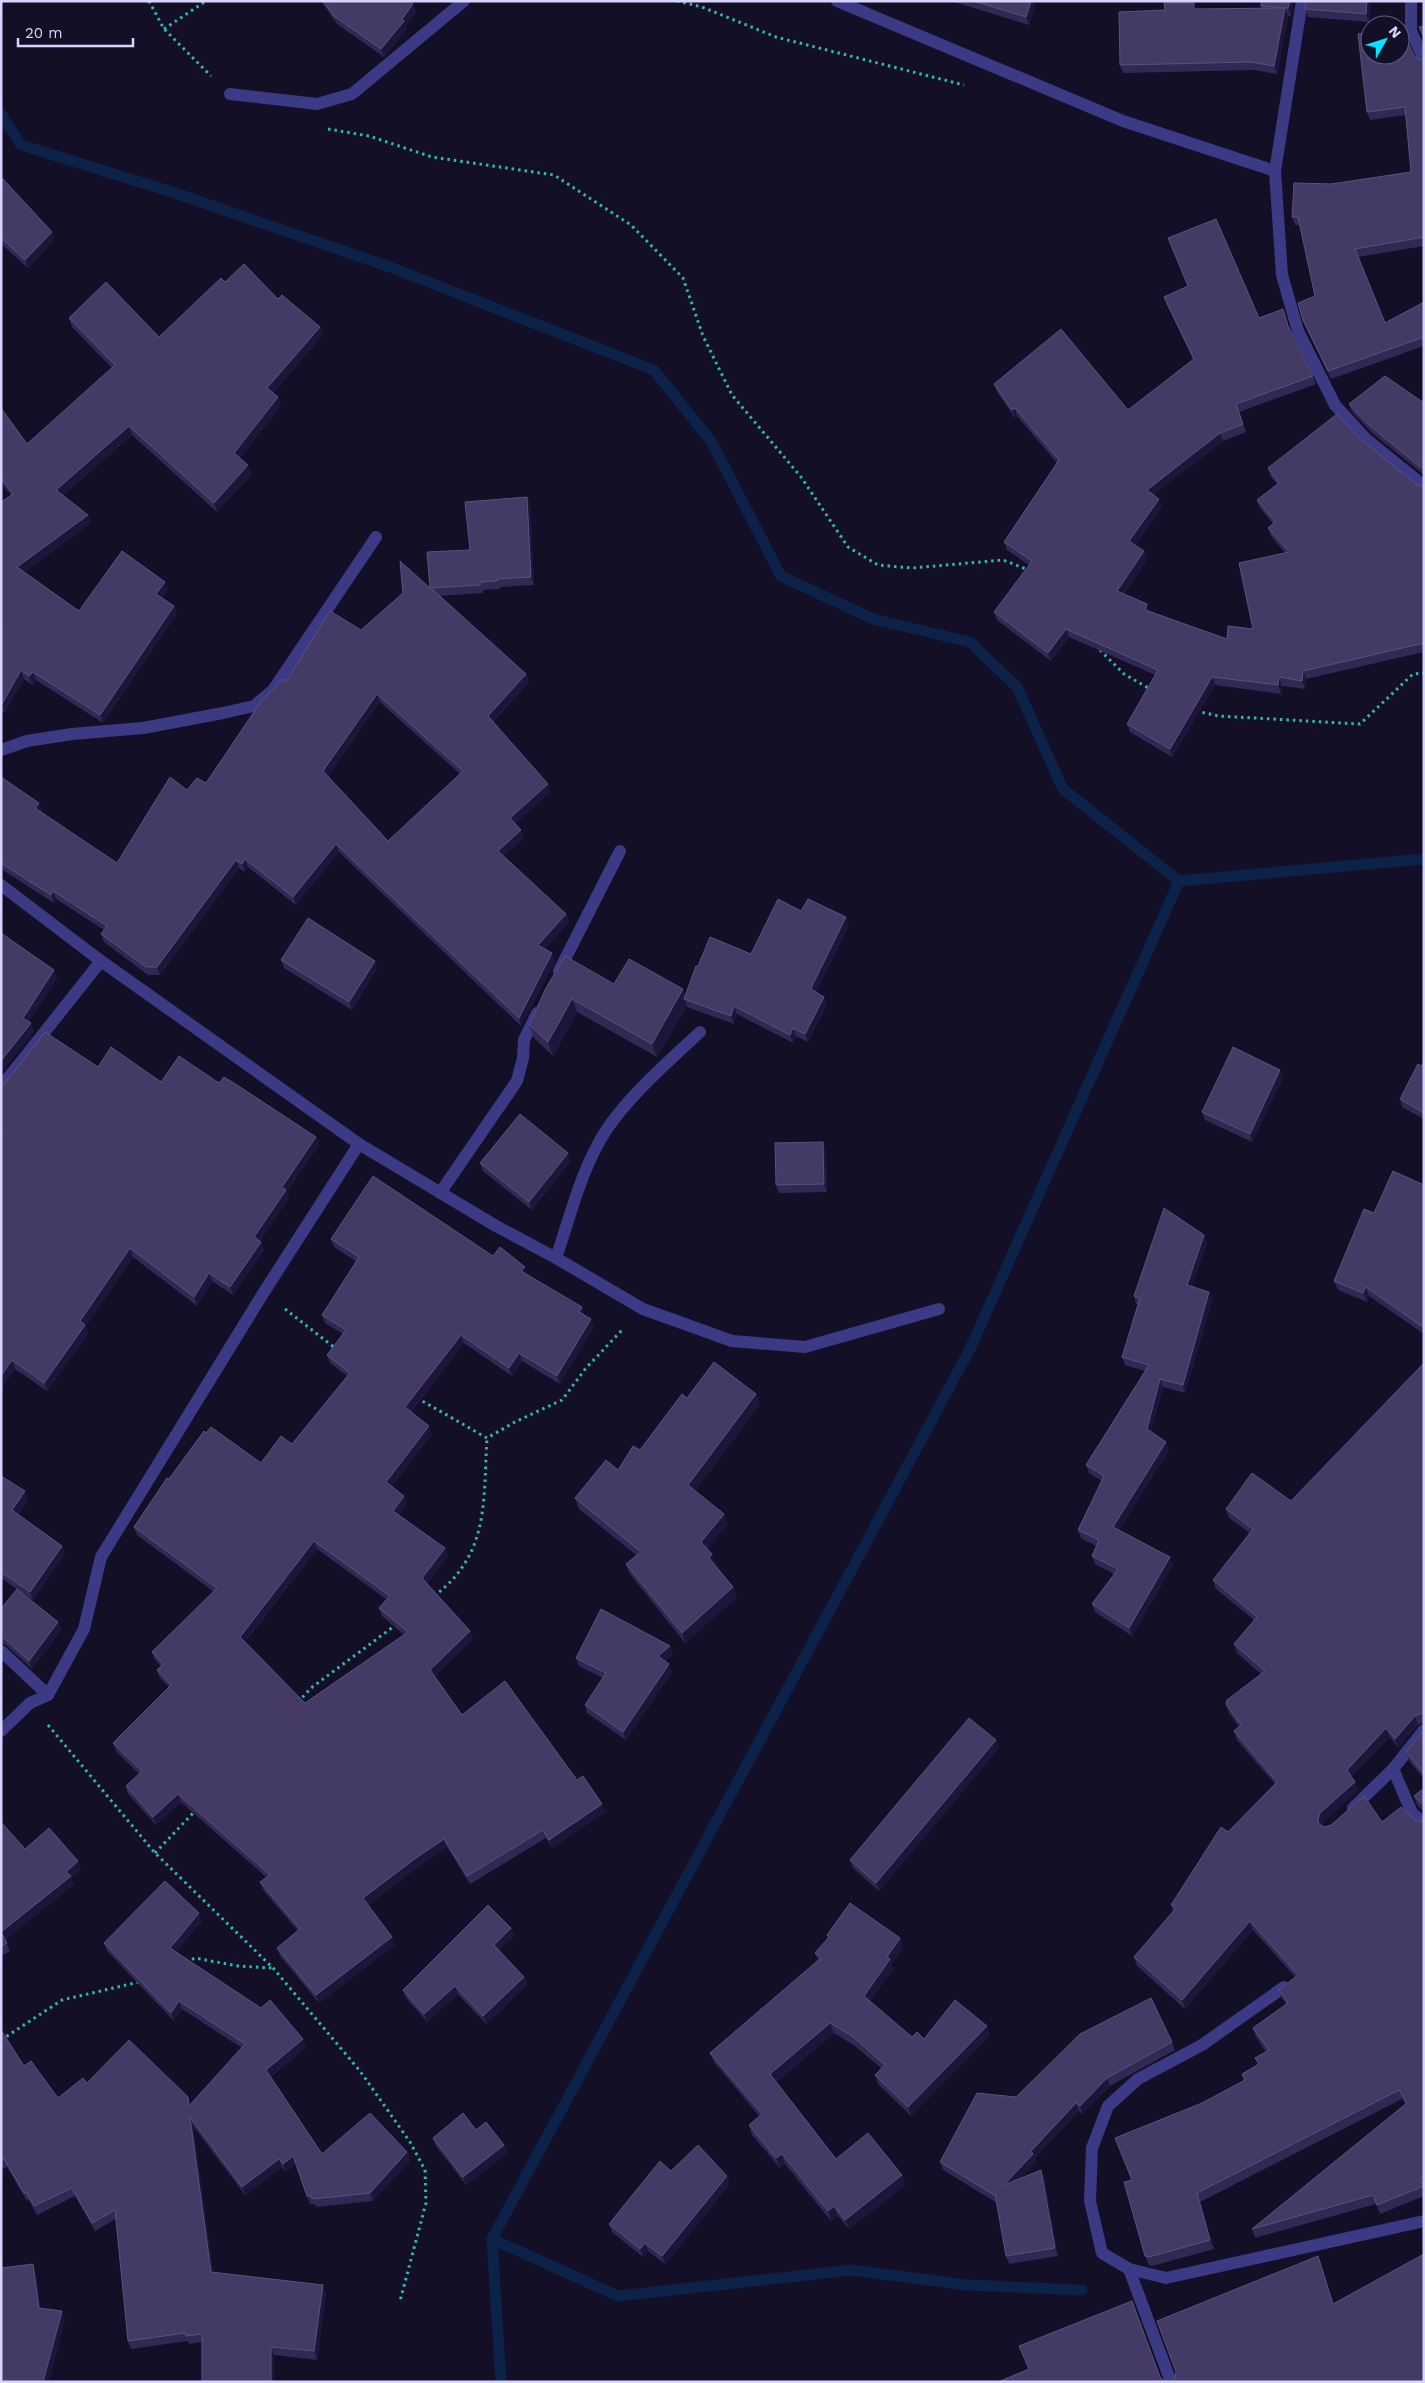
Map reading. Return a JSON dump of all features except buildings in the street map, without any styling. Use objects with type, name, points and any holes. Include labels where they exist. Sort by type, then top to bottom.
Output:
[{"type":"street","points":[[230,94],[318,104],[352,94],[464,1]]},
{"type":"street","points":[[837,1],[1123,121],[1275,171]]},
{"type":"street","points":[[1302,1],[1275,171],[1282,275],[1298,331],[1317,373],[1335,405],[1366,439],[1424,486]]},
{"type":"street","points":[[1412,1],[1411,31],[1424,60]]},
{"type":"street","points":[[1,750],[27,741],[72,734],[143,728],[254,706],[273,690],[376,537]]},
{"type":"street","points":[[552,983],[569,954],[620,851]]},
{"type":"street","points":[[1,885],[101,961],[360,1144],[440,1193],[643,1309],[732,1341],[805,1347],[939,1309]]},
{"type":"street","points":[[1,1087],[101,961]]},
{"type":"street","points":[[440,1193],[517,1081],[523,1058],[524,1040],[544,997]]},
{"type":"street","points":[[556,1258],[598,1143],[618,1114],[700,1032]]},
{"type":"street","points":[[1,1731],[30,1703],[48,1695],[84,1629],[101,1557],[264,1292],[360,1144]]},
{"type":"street","points":[[1,1651],[48,1695]]},
{"type":"street","points":[[1341,1818],[1393,1769],[1424,1730]]},
{"type":"street","points":[[1393,1769],[1412,1813],[1424,1824]]},
{"type":"street","points":[[1284,1987],[1202,2045],[1138,2079],[1108,2106],[1092,2148],[1090,2201],[1102,2253],[1129,2269],[1166,2278],[1424,2221]]},
{"type":"street","points":[[1129,2269],[1172,2382]]},
{"type":"path","points":[[149,1],[164,29],[230,94]]},
{"type":"path","points":[[164,29],[206,1]]},
{"type":"path","points":[[677,1],[702,6],[776,37],[974,88]]},
{"type":"path","points":[[321,128],[369,136],[432,157],[554,175],[631,225],[683,278],[704,336],[732,395],[801,477],[848,546],[878,565],[912,568],[1003,560],[1032,572]]},
{"type":"path","points":[[1099,648],[1124,674],[1155,692]]},
{"type":"path","points":[[1193,710],[1219,716],[1360,724],[1413,674],[1424,673]]},
{"type":"path","points":[[264,1292],[339,1351]]},
{"type":"path","points":[[487,1438],[515,1422],[562,1400],[586,1368],[643,1309]]},
{"type":"path","points":[[412,1395],[487,1438]]},
{"type":"path","points":[[427,1602],[442,1590],[468,1561],[481,1529],[487,1438]]},
{"type":"path","points":[[297,1703],[311,1688],[403,1619]]},
{"type":"path","points":[[30,1703],[155,1853],[273,1968],[360,2071],[410,2142],[425,2170],[426,2203],[400,2301]]},
{"type":"path","points":[[155,1853],[202,1803]]},
{"type":"path","points":[[179,1966],[195,1958],[238,1966],[273,1968]]},
{"type":"path","points":[[1,2040],[62,2000],[146,1980]]},
{"type":"waterway","points":[[1,114],[21,145],[172,192],[390,267],[654,370],[711,441],[781,576],[873,619],[970,642],[1017,687],[1063,789],[1179,881]]},
{"type":"waterway","points":[[501,2382],[492,2239],[969,1351],[1179,881],[1424,859]]},
{"type":"waterway","points":[[492,2239],[618,2296],[851,2270],[967,2285],[1082,2290]]}]
